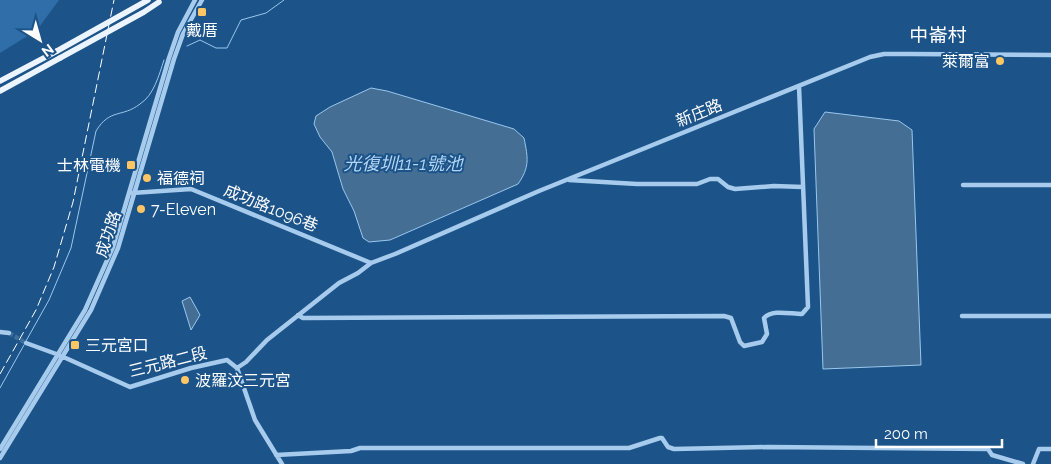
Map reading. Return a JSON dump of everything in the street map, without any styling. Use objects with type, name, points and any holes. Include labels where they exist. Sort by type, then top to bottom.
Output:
[{"type":"main road","points":[[0,81],[148,0]]},
{"type":"main road","points":[[0,91],[144,12],[160,1]]},
{"type":"street","name":"成功路","points":[[132,193],[168,58],[178,32],[195,0]]},
{"type":"street","name":"成功路","points":[[0,458],[61,356],[97,285],[132,193],[183,34],[202,0]]},
{"type":"street","name":"新庄路","points":[[237,368],[298,315],[339,283],[358,273],[371,263],[396,254],[539,190],[870,57],[884,54],[1051,55]]},
{"type":"street","points":[[298,315],[303,318],[724,316],[731,318],[740,342],[744,346],[762,342],[767,334],[764,318],[766,315],[771,313],[802,314],[808,307],[799,86]]},
{"type":"street","points":[[566,180],[637,184],[697,184],[710,178],[718,179],[728,187],[735,189],[774,186],[803,187]]},
{"type":"street","points":[[963,185],[1051,185]]},
{"type":"street","name":"成功路1096巷","points":[[132,193],[191,189],[371,263]]},
{"type":"street","points":[[962,316],[1051,316]]},
{"type":"street","points":[[0,332],[8,333]]},
{"type":"street","points":[[26,343],[61,356]]},
{"type":"street","name":"成功路","points":[[0,449],[61,356]]},
{"type":"street","name":"三元路二段","points":[[61,356],[130,387],[191,368],[227,360],[237,368]]},
{"type":"street","points":[[237,368],[255,420],[282,464]]},
{"type":"street","points":[[276,455],[351,451],[360,448],[629,448],[662,438],[668,446],[674,449],[768,447],[988,450],[992,455],[1023,464]]},
{"type":"street","points":[[1033,464],[1039,449],[1051,449]]},
{"type":"shaded area","points":[[0,0],[59,0],[37,30],[0,53]]},
{"type":"water","name":"光復圳11-1號池","points":[[371,88],[387,91],[514,129],[524,138],[527,162],[522,178],[518,184],[390,240],[369,242],[363,238],[354,211],[343,189],[332,152],[320,137],[314,124],[316,116],[330,107]]},
{"type":"water","points":[[825,112],[899,121],[912,130],[921,365],[823,369],[814,129]]},
{"type":"water","points":[[190,297],[200,315],[191,330],[182,301]]},
{"type":"waterway","points":[[187,46],[200,40],[216,48],[227,48],[241,20],[266,13],[284,0]]},
{"type":"waterway","points":[[26,341],[49,300],[71,248],[96,131],[106,119],[128,111],[145,100],[155,84],[164,60]]},
{"type":"waterway","points":[[0,388],[24,345]]},
{"type":"tunnel","points":[[9,333],[26,343]]},
{"type":"railway","points":[[0,374],[36,310],[54,267],[73,202],[114,0]]},
{"type":"place","name":"戴厝","points":[[202,12]]},
{"type":"place","name":"萊爾富","points":[[1000,61]]},
{"type":"place","name":"士林電機","points":[[131,165]]},
{"type":"place","name":"福德祠","points":[[147,178]]},
{"type":"place","name":"7-Eleven","points":[[141,209]]},
{"type":"place","name":"三元宮口","points":[[75,345]]},
{"type":"place","name":"波羅汶三元宮","points":[[185,380]]},
{"type":"district","name":"中崙村","points":[[938,35]]}]
